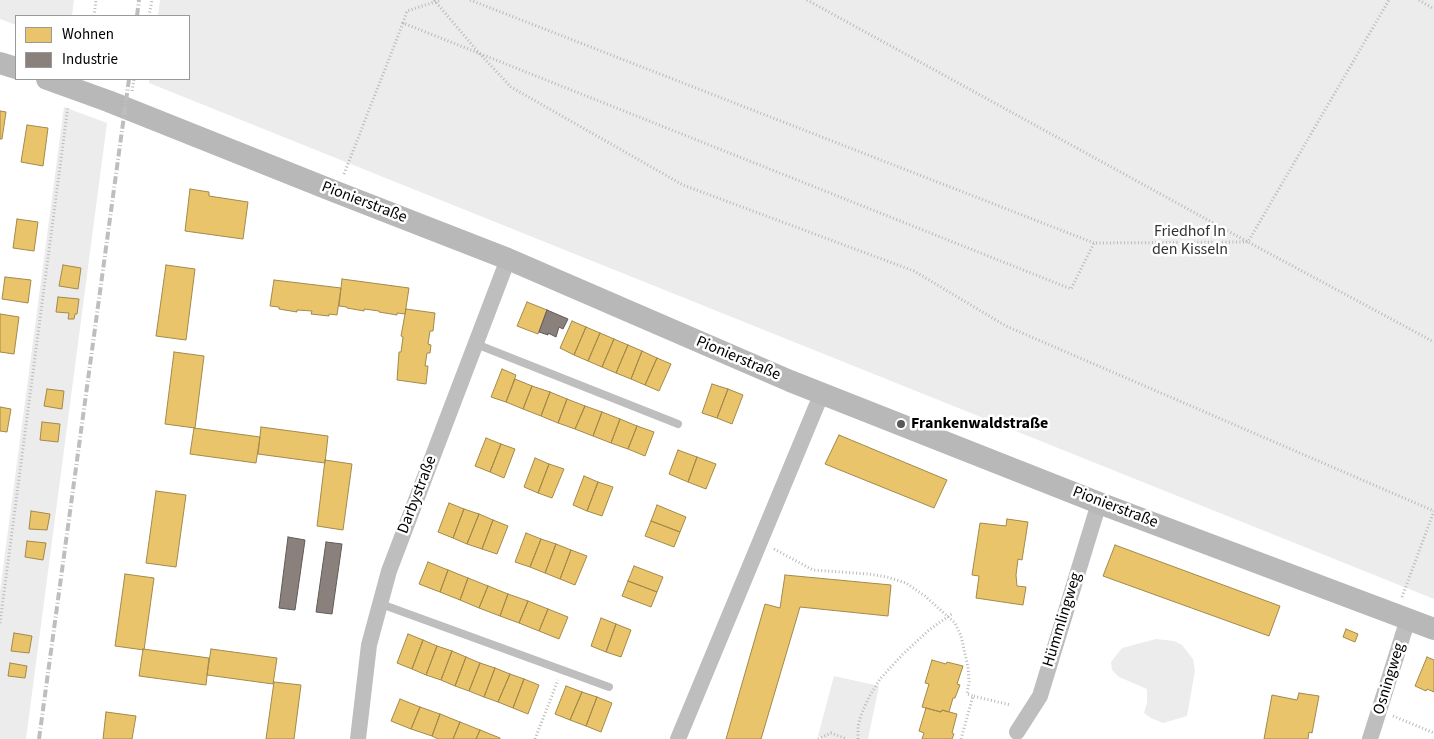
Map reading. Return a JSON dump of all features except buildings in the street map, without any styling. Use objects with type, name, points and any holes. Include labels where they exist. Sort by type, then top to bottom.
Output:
[{"type":"street","points":[[0,62],[15,68]]},
{"type":"street","name":"Pionierstraße","points":[[50,80],[508,259],[822,394],[1099,503],[1434,629]]},
{"type":"street","name":"Darbystraße","points":[[358,739],[369,645],[389,571],[508,259]]},
{"type":"street","points":[[678,739],[822,394]]},
{"type":"street","name":"Hümmlingweg","points":[[1016,732],[1040,696],[1099,503]]},
{"type":"street","name":"Osningweg","points":[[1370,739],[1402,617]]},
{"type":"lane","points":[[476,344],[678,424]]},
{"type":"lane","points":[[381,604],[609,687]]},
{"type":"path","points":[[94,15],[96,0]]},
{"type":"path","points":[[149,15],[152,0]]},
{"type":"path","points":[[336,192],[407,11],[441,0]]},
{"type":"path","points":[[470,0],[1094,243],[1248,242]]},
{"type":"path","points":[[806,0],[1434,342]]},
{"type":"path","points":[[1248,242],[1389,0]]},
{"type":"path","points":[[1419,0],[1434,8]]},
{"type":"path","points":[[435,1],[511,87],[683,185],[914,272],[1006,326],[1434,511],[1402,617]]},
{"type":"path","points":[[403,23],[1071,290],[1094,243]]},
{"type":"path","points":[[0,623],[69,100],[75,89]]},
{"type":"path","points":[[772,548],[813,570],[887,577],[906,584],[925,596],[948,616],[955,624],[961,636],[968,667],[969,682],[967,694],[1011,705]]},
{"type":"path","points":[[858,739],[860,715],[880,679],[929,630],[953,613]]},
{"type":"path","points":[[535,739],[562,670]]},
{"type":"path","points":[[961,739],[973,696]]},
{"type":"path","points":[[1392,716],[1434,733]]},
{"type":"path","points":[[818,739],[831,733],[848,739]]},
{"type":"green space","points":[[0,0],[74,0],[72,15],[15,15],[15,25],[0,19]]},
{"type":"green space","name":"Friedhof In den Kisseln","points":[[160,0],[1434,0],[1434,599],[149,83],[149,80],[190,80],[190,15],[158,15]]},
{"type":"green space","points":[[64,107],[107,123],[26,739],[0,739],[0,591]]},
{"type":"green space","points":[[1156,639],[1174,641],[1182,645],[1193,659],[1195,671],[1187,716],[1163,723],[1144,713],[1147,703],[1147,689],[1119,677],[1112,670],[1111,662],[1122,648]]},
{"type":"green space","points":[[834,676],[879,686],[868,739],[825,739],[818,736]]},
{"type":"railway","points":[[137,15],[139,0]]},
{"type":"railway","points":[[39,739],[129,80]]},
{"type":"place","name":"Frankenwaldstraße","points":[[901,424]]}]
